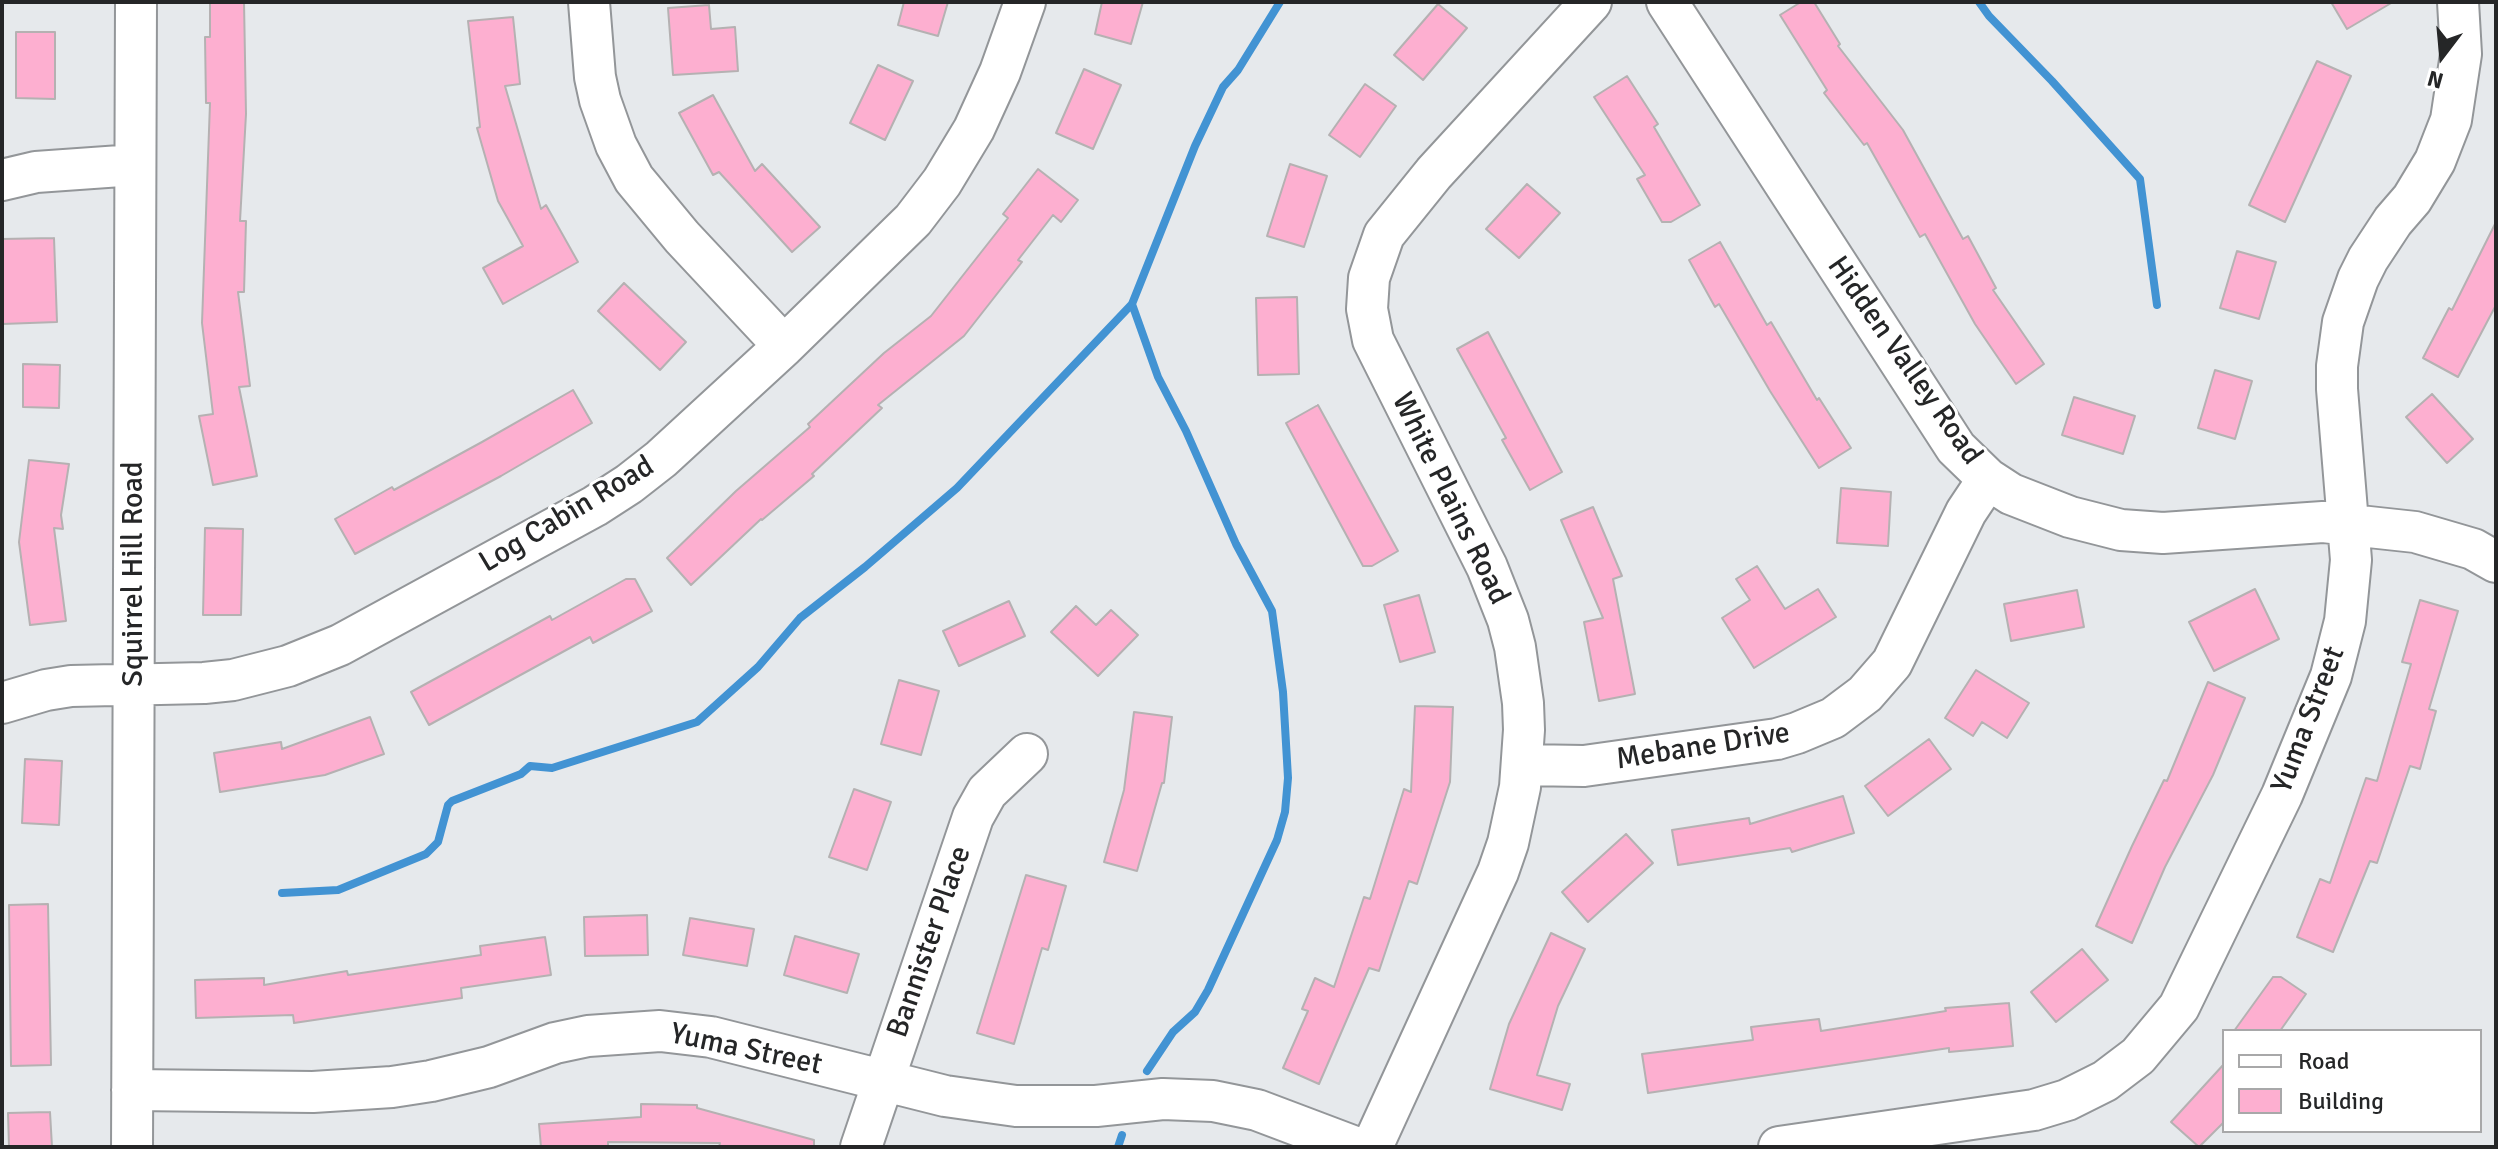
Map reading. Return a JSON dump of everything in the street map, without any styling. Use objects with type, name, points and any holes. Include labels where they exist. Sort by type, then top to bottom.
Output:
[{"type":"street","name":"Squirrel Hill Road","points":[[132,1147],[136,2]]},
{"type":"street","points":[[589,2],[593,61],[600,100],[616,145],[634,179],[682,237],[784,346]]},
{"type":"street","name":"Log Cabin Road","points":[[2,703],[71,686],[204,683],[233,680],[288,666],[340,645],[595,506],[629,484],[661,459],[784,346],[913,220],[942,182],[974,129],[1000,72],[1025,2]]},
{"type":"street","name":"White Plains Road","points":[[1372,1147],[1498,872],[1508,843],[1523,765],[1523,703],[1508,620],[1487,567],[1373,340],[1367,309],[1369,278],[1384,235],[1434,173],[1591,2]]},
{"type":"street","name":"Hidden Valley Road","points":[[1667,2],[1956,448],[1988,479],[2011,494],[2070,517],[2121,530],[2163,533],[2323,522],[2415,532],[2473,549],[2496,562]]},
{"type":"street","name":"Yuma Street","points":[[1779,1147],[2034,1110],[2056,1103],[2105,1081],[2138,1056],[2179,1007],[2282,795],[2327,688],[2345,621],[2351,560],[2337,389],[2343,322],[2368,259],[2412,199],[2435,161],[2451,120],[2461,54],[2458,2]]},
{"type":"street","points":[[2,180],[36,172],[135,165]]},
{"type":"street","name":"Mebane Drive","points":[[1523,765],[1584,766],[1777,739],[1833,718],[1865,694],[1892,663],[1966,512],[1988,479]]},
{"type":"street","name":"Bannister Place","points":[[861,1147],[973,817],[987,792],[1027,754]]},
{"type":"street","name":"Yuma Street","points":[[132,1090],[313,1092],[392,1087],[489,1067],[555,1043],[588,1036],[660,1031],[711,1037],[945,1096],[1016,1106],[1096,1106],[1163,1099],[1213,1101],[1257,1110],[1355,1147]]},
{"type":"building","points":[[210,2],[244,2],[246,114],[240,221],[246,221],[244,292],[238,292],[250,386],[239,387],[257,476],[213,485],[199,416],[213,414],[202,323],[210,103],[206,103],[205,37],[210,37]]},
{"type":"building","points":[[904,2],[948,2],[938,36],[898,25]]},
{"type":"building","points":[[1102,2],[1143,2],[1131,44],[1095,34]]},
{"type":"building","points":[[1801,2],[1814,2],[1840,44],[1838,46],[1903,130],[1963,239],[1968,236],[1996,288],[1993,290],[2044,364],[2016,384],[1975,324],[1925,234],[1920,237],[1867,143],[1864,145],[1824,93],[1827,90],[1780,15]]},
{"type":"building","points":[[2331,2],[2393,2],[2347,29]]},
{"type":"building","points":[[1438,4],[1467,28],[1423,80],[1394,55]]},
{"type":"building","points":[[709,5],[711,29],[735,27],[738,71],[673,75],[668,8]]},
{"type":"building","points":[[513,17],[520,84],[505,86],[541,209],[546,205],[578,262],[503,304],[483,268],[523,246],[498,201],[477,128],[480,127],[468,21]]},
{"type":"building","points":[[16,32],[55,32],[55,99],[16,98]]},
{"type":"building","points":[[2317,61],[2351,76],[2285,222],[2249,205]]},
{"type":"building","points":[[878,65],[913,81],[885,140],[850,123]]},
{"type":"building","points":[[1084,69],[1121,85],[1093,149],[1056,133]]},
{"type":"building","points":[[1627,76],[1658,124],[1654,127],[1700,205],[1671,222],[1662,222],[1637,179],[1645,175],[1594,97]]},
{"type":"building","points":[[1365,84],[1396,106],[1360,157],[1329,135]]},
{"type":"building","points":[[713,95],[755,171],[762,164],[820,227],[792,252],[719,172],[713,175],[679,113]]},
{"type":"building","points":[[1290,164],[1327,176],[1304,247],[1267,236]]},
{"type":"building","points":[[1038,169],[1078,200],[1061,222],[1053,215],[1018,260],[1022,262],[964,336],[878,405],[882,408],[812,474],[814,476],[761,519],[691,585],[667,558],[736,491],[810,427],[808,424],[884,353],[931,316],[1008,218],[1003,214]]},
{"type":"building","points":[[1527,184],[1560,213],[1519,258],[1486,229]]},
{"type":"building","points":[[2496,222],[2496,305],[2458,377],[2423,358],[2449,308],[2452,310]]},
{"type":"building","points":[[54,238],[57,322],[2,324],[2,239]]},
{"type":"building","points":[[1720,242],[1767,325],[1771,322],[1817,400],[1819,398],[1851,448],[1819,468],[1719,304],[1715,307],[1689,260]]},
{"type":"building","points":[[2237,251],[2276,262],[2259,319],[2220,308]]},
{"type":"building","points":[[624,283],[686,342],[660,370],[598,311]]},
{"type":"building","points":[[1297,297],[1299,374],[1258,375],[1256,298]]},
{"type":"building","points":[[1488,332],[1562,472],[1530,490],[1502,440],[1506,438],[1457,349]]},
{"type":"building","points":[[23,364],[60,365],[59,408],[23,407]]},
{"type":"building","points":[[2215,370],[2252,381],[2235,439],[2198,428]]},
{"type":"building","points":[[573,390],[592,423],[355,554],[335,519],[392,487],[394,490]]},
{"type":"building","points":[[2432,394],[2473,439],[2447,463],[2406,417]]},
{"type":"building","points":[[2074,397],[2135,416],[2123,454],[2062,435]]},
{"type":"building","points":[[1318,405],[1398,551],[1372,566],[1363,566],[1286,423]]},
{"type":"building","points":[[29,460],[69,464],[61,515],[63,529],[54,528],[66,621],[30,625],[19,542]]},
{"type":"building","points":[[1841,488],[1891,492],[1888,546],[1837,543]]},
{"type":"building","points":[[1593,507],[1622,576],[1613,579],[1635,694],[1599,701],[1584,622],[1603,618],[1561,520]]},
{"type":"building","points":[[205,528],[243,529],[241,615],[203,615]]},
{"type":"building","points":[[1757,566],[1785,609],[1818,589],[1836,617],[1754,668],[1722,618],[1750,600],[1736,579]]},
{"type":"building","points":[[626,579],[635,579],[652,611],[593,643],[590,637],[429,725],[411,692],[550,616],[552,620]]},
{"type":"building","points":[[2255,589],[2279,639],[2214,671],[2189,622]]},
{"type":"building","points":[[2077,590],[2084,627],[2011,641],[2004,604]]},
{"type":"building","points":[[1419,595],[1435,652],[1400,662],[1384,605]]},
{"type":"building","points":[[2420,600],[2458,611],[2429,709],[2436,711],[2420,769],[2410,766],[2377,863],[2370,861],[2333,952],[2297,937],[2320,879],[2330,883],[2366,778],[2377,781],[2411,664],[2402,662]]},
{"type":"building","points":[[1009,601],[1025,636],[959,666],[943,631]]},
{"type":"building","points":[[1076,606],[1096,625],[1111,610],[1138,635],[1098,676],[1051,632]]},
{"type":"building","points":[[1976,670],[2029,703],[2007,738],[1982,722],[1973,736],[1945,718]]},
{"type":"building","points":[[899,680],[939,691],[921,755],[881,744]]},
{"type":"building","points":[[2208,682],[2245,698],[2213,775],[2165,867],[2132,943],[2096,926],[2164,780],[2167,781]]},
{"type":"building","points":[[1415,706],[1453,707],[1450,782],[1417,884],[1409,881],[1379,971],[1369,968],[1319,1084],[1283,1068],[1308,1011],[1302,1009],[1315,978],[1334,987],[1364,897],[1370,899],[1404,789],[1411,792]]},
{"type":"building","points":[[1134,712],[1172,717],[1164,783],[1137,871],[1104,862],[1124,790]]},
{"type":"building","points":[[370,717],[384,754],[325,775],[220,792],[214,753],[281,742],[282,749]]},
{"type":"building","points":[[1929,739],[1951,769],[1888,816],[1865,786]]},
{"type":"building","points":[[25,759],[62,761],[59,825],[22,823]]},
{"type":"building","points":[[854,789],[891,802],[867,870],[829,857]]},
{"type":"building","points":[[1843,796],[1854,833],[1792,852],[1790,848],[1678,865],[1672,830],[1749,818],[1750,824]]},
{"type":"building","points":[[1626,834],[1653,863],[1588,922],[1562,892]]},
{"type":"building","points":[[1026,875],[1066,886],[1048,950],[1042,948],[1014,1044],[977,1033]]},
{"type":"building","points":[[48,904],[51,1065],[11,1066],[9,905]]},
{"type":"building","points":[[647,915],[648,955],[585,956],[584,917]]},
{"type":"building","points":[[690,918],[754,929],[747,966],[683,955]]},
{"type":"building","points":[[1551,933],[1585,949],[1558,1006],[1537,1075],[1570,1084],[1562,1110],[1490,1089],[1509,1024]]},
{"type":"building","points":[[795,936],[859,954],[847,993],[784,975]]},
{"type":"building","points":[[545,937],[551,975],[461,988],[462,998],[294,1023],[293,1015],[196,1018],[195,980],[264,978],[264,985],[347,971],[348,975],[481,955],[480,946]]},
{"type":"building","points":[[2082,949],[2108,980],[2056,1022],[2031,992]]},
{"type":"building","points":[[2273,977],[2281,977],[2306,994],[2281,1029],[2235,1029]]},
{"type":"building","points":[[2009,1003],[2013,1046],[1949,1052],[1949,1048],[1648,1093],[1642,1054],[1753,1040],[1751,1027],[1819,1019],[1821,1031],[1946,1011],[1945,1008]]},
{"type":"building","points":[[2222,1066],[2222,1124],[2199,1147],[2171,1122]]},
{"type":"building","points":[[641,1104],[697,1105],[697,1108],[814,1140],[814,1147],[608,1142],[608,1147],[541,1147],[539,1124],[641,1117]]},
{"type":"building","points":[[50,1112],[52,1147],[9,1147],[8,1113]]},
{"type":"waterway","points":[[282,893],[338,890],[426,854],[438,842],[448,805],[452,801],[521,774],[530,766],[552,768],[697,722],[758,667],[800,618],[957,488],[1132,304],[1195,146],[1223,87],[1238,70],[1280,2]]},
{"type":"waterway","points":[[1979,2],[2140,179],[2157,305]]},
{"type":"waterway","points":[[1132,304],[1158,377],[1186,431],[1236,544],[1272,611],[1283,692],[1288,778],[1285,812],[1277,840],[1208,990],[1195,1012],[1173,1032],[1147,1071]]},
{"type":"waterway","points":[[1118,1147],[1122,1135]]}]
